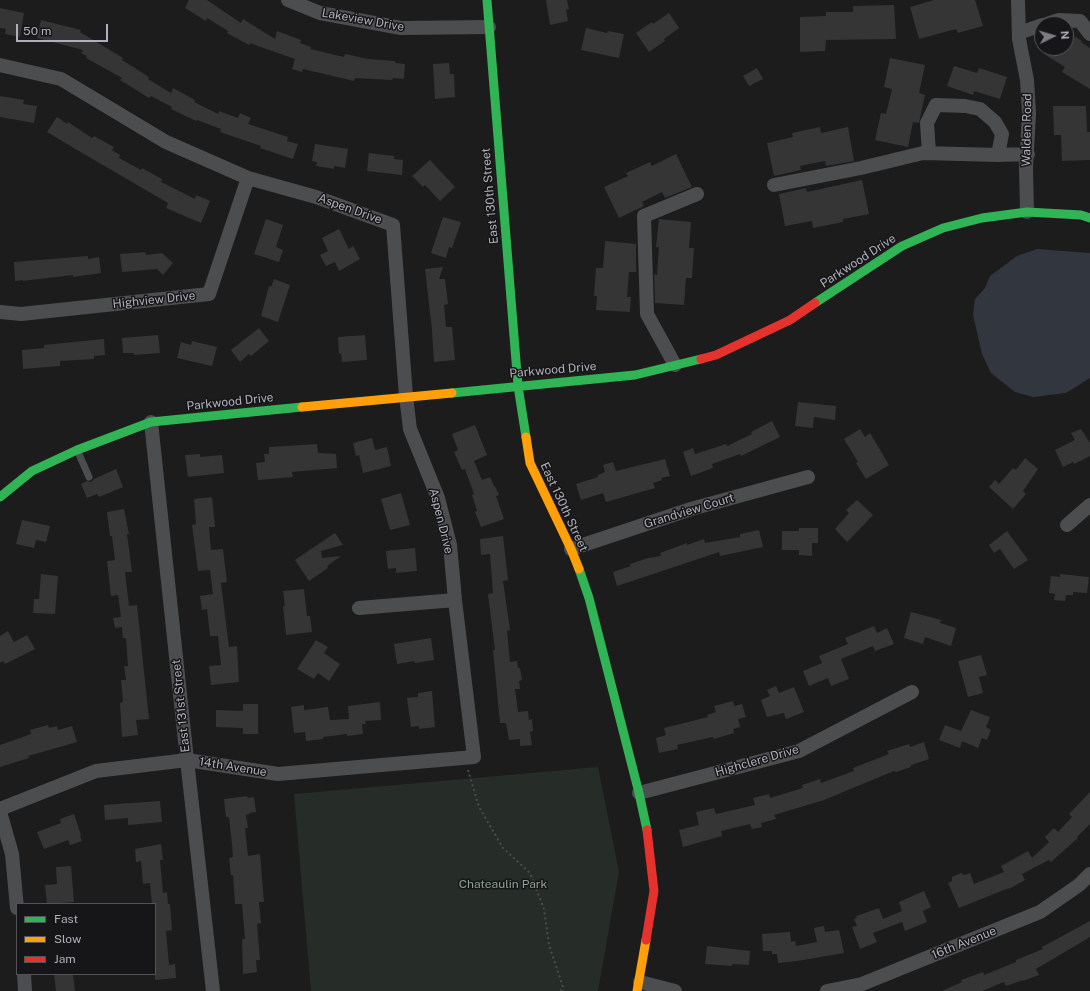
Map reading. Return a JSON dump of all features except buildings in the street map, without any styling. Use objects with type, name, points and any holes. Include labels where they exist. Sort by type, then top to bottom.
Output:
[{"type":"street","name":"Lakeview Drive","points":[[288,0],[320,13],[401,28],[489,27]]},
{"type":"street","name":"East 130th Street","points":[[487,0],[518,386],[531,467],[571,549],[588,598],[639,793],[649,841],[654,891],[639,986]]},
{"type":"street","name":"Walden Road","points":[[1018,0],[1019,33],[1027,80],[1029,114],[1028,154],[1026,168],[1027,212]]},
{"type":"street","points":[[1074,21],[1080,21],[1090,34]]},
{"type":"street","points":[[1019,33],[1034,28]]},
{"type":"street","name":"Aspen Drive","points":[[0,65],[61,79],[166,142],[248,178],[316,197],[393,225],[406,396],[410,429],[438,498],[450,544],[469,757]]},
{"type":"street","points":[[929,153],[927,123],[936,105],[965,106],[980,109],[995,122],[1002,134],[998,155]]},
{"type":"street","points":[[774,184],[861,168],[923,152],[998,155],[1028,154]]},
{"type":"street","name":"Highview Drive","points":[[0,312],[21,314],[209,294],[248,178]]},
{"type":"street","points":[[675,365],[647,314],[644,216],[697,194]]},
{"type":"street","name":"Parkwood Drive","points":[[0,497],[32,471],[77,450],[151,422],[406,396],[636,375],[716,355],[790,320],[902,246],[943,228],[982,218],[1027,212],[1081,215],[1090,218]]},
{"type":"street","name":"East 131st Street","points":[[151,422],[213,991]]},
{"type":"street","name":"Grandview Court","points":[[571,549],[691,509],[808,477]]},
{"type":"street","points":[[1067,525],[1090,506]]},
{"type":"street","points":[[359,608],[455,600]]},
{"type":"street","name":"Highclere Drive","points":[[639,793],[799,751],[912,692]]},
{"type":"street","name":"14th Avenue","points":[[0,810],[96,772],[187,760],[278,774],[469,757]]},
{"type":"street","points":[[0,810],[12,854],[17,903]]},
{"type":"street","name":"16th Avenue","points":[[827,991],[862,984],[1040,912],[1079,885],[1090,874]]},
{"type":"street","points":[[24,975],[25,991]]},
{"type":"street","points":[[639,986],[676,991]]},
{"type":"lane","points":[[77,450],[89,477]]},
{"type":"path","points":[[469,757],[479,807],[503,848],[530,873],[544,909],[549,945],[563,987],[561,991]]},
{"type":"green space","name":"Chateaulin Park","points":[[598,767],[619,872],[598,991],[311,991],[294,794]]},
{"type":"shaded area","points":[[1037,249],[1090,253],[1090,378],[1066,393],[1033,397],[1015,392],[991,373],[982,354],[973,315],[975,299],[985,288],[990,276],[1017,256]]},
{"type":"traffic: fast","points":[[487,0],[518,386],[526,437]]},
{"type":"traffic: fast","points":[[815,303],[902,246],[943,228],[982,218],[1027,212],[1081,215],[1090,218]]},
{"type":"traffic: fast","points":[[452,393],[635,375],[701,359]]},
{"type":"traffic: fast","points":[[0,497],[32,471],[77,450],[151,422],[302,407]]},
{"type":"traffic: fast","points":[[579,569],[589,598],[639,793],[647,830]]},
{"type":"traffic: slow","points":[[302,407],[452,393]]},
{"type":"traffic: slow","points":[[526,437],[530,463],[579,569]]},
{"type":"traffic: slow","points":[[637,991],[646,940]]},
{"type":"traffic: jam","points":[[701,359],[716,355],[790,320],[815,303]]},
{"type":"traffic: jam","points":[[646,940],[654,891],[647,830]]}]
